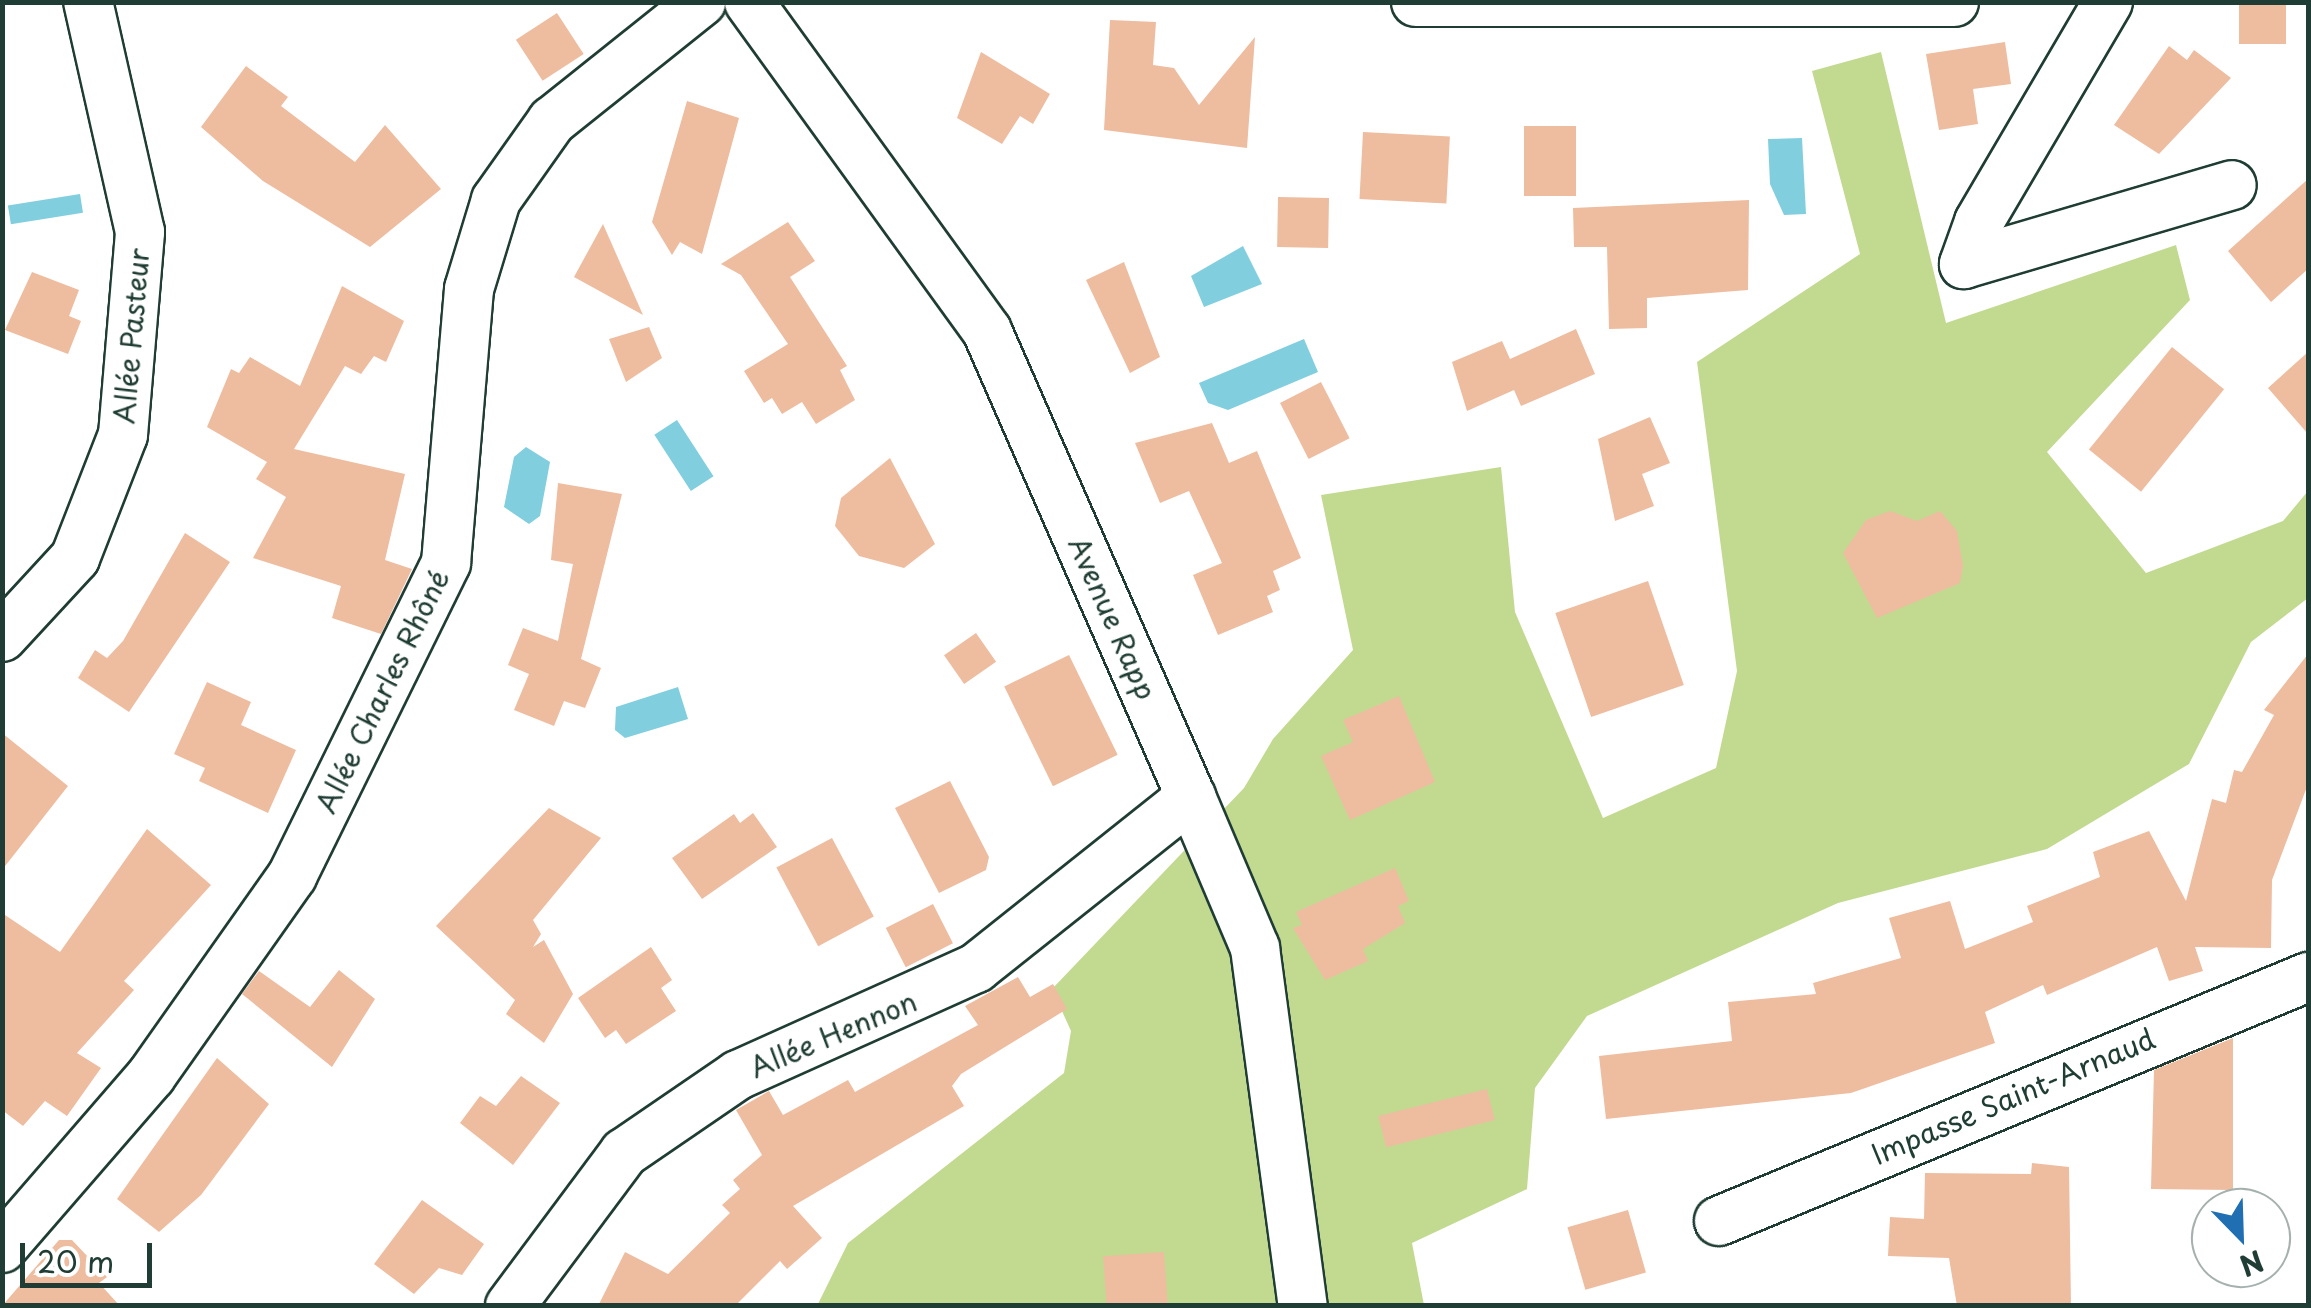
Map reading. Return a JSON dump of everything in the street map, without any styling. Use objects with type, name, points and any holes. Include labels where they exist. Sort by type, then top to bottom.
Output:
[{"type":"street","name":"Allée Pasteur","points":[[2,637],[74,558],[123,435],[140,232],[88,2]]},
{"type":"street","name":"Allée Charles Rhôné","points":[[2,1248],[151,1076],[292,876],[446,564],[470,289],[496,200],[552,121],[701,2]]},
{"type":"street","name":"Avenue Rapp","points":[[749,2],[987,330],[1191,797],[1254,948],[1303,1306]]},
{"type":"street","points":[[1416,2],[1954,2]]},
{"type":"street","points":[[2108,2],[1979,222],[1964,264],[2232,185]]},
{"type":"street","name":"Allée Hennon","points":[[510,1306],[530,1267],[624,1153],[738,1075],[976,968],[1191,797]]},
{"type":"street","name":"Impasse Saint-Arnaud","points":[[1719,1221],[2308,977]]},
{"type":"green space","points":[[1881,52],[1946,323],[2176,245],[2190,300],[2047,452],[2146,573],[2283,521],[2308,491],[2308,598],[2251,642],[2189,764],[2047,849],[1838,903],[1587,1016],[1535,1088],[1527,1189],[1412,1243],[1424,1305],[817,1306],[848,1243],[1064,1073],[1071,1031],[1052,989],[1244,788],[1273,739],[1353,650],[1321,495],[1501,467],[1515,612],[1603,818],[1716,768],[1737,671],[1697,362],[1860,254],[1812,71]]},
{"type":"water","points":[[1802,138],[1806,214],[1784,215],[1770,184],[1768,139]]},
{"type":"water","points":[[80,194],[83,213],[11,224],[8,205]]},
{"type":"water","points":[[1243,246],[1262,284],[1204,307],[1191,276]]},
{"type":"water","points":[[1304,339],[1318,372],[1228,410],[1208,403],[1199,383]]},
{"type":"water","points":[[677,420],[713,476],[691,491],[654,435]]},
{"type":"water","points":[[526,447],[550,462],[540,516],[529,524],[504,507],[514,457]]},
{"type":"water","points":[[678,687],[688,719],[625,738],[615,730],[616,707]]},
{"type":"building","points":[[2239,2],[2286,2],[2286,44],[2239,44]]},
{"type":"building","points":[[557,13],[584,54],[543,81],[516,40]]},
{"type":"building","points":[[1110,20],[1156,22],[1153,65],[1174,68],[1199,105],[1255,37],[1247,148],[1104,130]]},
{"type":"building","points":[[2005,42],[2011,84],[1973,89],[1978,124],[1939,130],[1926,54]]},
{"type":"building","points":[[2169,46],[2187,60],[2194,50],[2231,78],[2159,154],[2114,125]]},
{"type":"building","points":[[981,52],[1050,94],[1033,124],[1020,116],[1002,144],[957,118]]},
{"type":"building","points":[[246,66],[288,97],[281,106],[355,162],[385,125],[441,189],[370,247],[263,181],[201,127]]},
{"type":"building","points":[[687,101],[739,118],[702,254],[680,242],[672,255],[652,222]]},
{"type":"building","points":[[1524,126],[1576,126],[1576,196],[1524,196]]},
{"type":"building","points":[[1363,132],[1450,137],[1446,203],[1359,199]]},
{"type":"building","points":[[2308,179],[2308,269],[2271,302],[2228,251]]},
{"type":"building","points":[[1278,197],[1329,198],[1328,248],[1277,247]]},
{"type":"building","points":[[1749,200],[1748,290],[1647,298],[1647,328],[1609,329],[1607,247],[1574,247],[1573,208]]},
{"type":"building","points":[[788,222],[815,261],[790,277],[847,366],[840,370],[855,400],[816,424],[802,402],[782,414],[772,398],[764,403],[744,371],[788,344],[741,275],[721,264]]},
{"type":"building","points":[[603,224],[643,315],[574,277]]},
{"type":"building","points":[[1124,262],[1160,357],[1130,373],[1086,280]]},
{"type":"building","points":[[32,272],[79,290],[69,316],[81,321],[68,354],[5,330]]},
{"type":"building","points":[[342,286],[404,321],[386,362],[374,356],[361,374],[345,366],[294,449],[405,474],[385,560],[412,569],[381,634],[332,618],[341,586],[253,558],[286,497],[256,479],[267,462],[207,427],[231,369],[239,373],[250,357],[300,386]]},
{"type":"building","points":[[649,327],[662,358],[626,382],[609,339]]},
{"type":"building","points":[[1576,329],[1595,374],[1521,406],[1514,390],[1467,411],[1452,362],[1502,341],[1510,359]]},
{"type":"building","points":[[2172,347],[2224,389],[2141,492],[2089,450]]},
{"type":"building","points":[[2308,352],[2308,434],[2268,388]]},
{"type":"building","points":[[1321,382],[1350,438],[1309,459],[1280,403]]},
{"type":"building","points":[[1650,417],[1670,463],[1642,474],[1654,506],[1615,521],[1598,439]]},
{"type":"building","points":[[1212,423],[1229,463],[1257,451],[1301,558],[1273,571],[1280,590],[1267,596],[1273,612],[1218,635],[1193,575],[1222,563],[1189,491],[1160,503],[1135,443]]},
{"type":"building","points":[[890,458],[935,544],[904,568],[859,556],[835,526],[841,498]]},
{"type":"building","points":[[558,483],[622,494],[581,659],[601,668],[585,708],[564,701],[554,726],[514,710],[529,674],[508,665],[523,628],[558,641],[573,564],[551,560]]},
{"type":"building","points":[[1890,511],[1917,521],[1940,511],[1957,531],[1963,566],[1960,583],[1877,618],[1843,553],[1866,520]]},
{"type":"building","points":[[185,533],[230,562],[129,712],[78,678],[95,650],[107,658],[123,641]]},
{"type":"building","points":[[1648,581],[1684,685],[1591,717],[1555,613]]},
{"type":"building","points":[[976,633],[996,662],[964,684],[944,655]]},
{"type":"building","points":[[2308,654],[2308,784],[2272,880],[2271,948],[2195,947],[2203,971],[2169,981],[2157,947],[2047,995],[2043,985],[1985,1012],[1995,1043],[1851,1093],[1606,1119],[1599,1056],[1732,1041],[1728,1002],[1816,994],[1813,983],[1901,958],[1889,918],[1950,901],[1965,949],[2033,922],[2027,906],[2100,877],[2093,852],[2149,831],[2186,901],[2212,799],[2226,803],[2234,770],[2242,772],[2274,715],[2264,710]]},
{"type":"building","points":[[1069,655],[1118,755],[1053,786],[1004,687]]},
{"type":"building","points":[[207,682],[251,702],[241,725],[296,750],[268,813],[199,781],[205,768],[174,754]]},
{"type":"building","points":[[1399,696],[1435,782],[1350,820],[1321,756],[1353,742],[1343,720]]},
{"type":"building","points":[[2,733],[68,786],[2,870]]},
{"type":"building","points":[[950,781],[989,857],[986,870],[939,893],[895,808]]},
{"type":"building","points":[[549,808],[601,838],[533,920],[541,934],[533,947],[544,940],[573,994],[544,1043],[506,1014],[515,1000],[436,926]]},
{"type":"building","points":[[753,813],[777,847],[702,899],[672,858],[734,814],[740,823]]},
{"type":"building","points":[[147,829],[211,885],[124,981],[134,990],[77,1053],[101,1068],[67,1116],[45,1101],[23,1126],[2,1110],[2,913],[60,952]]},
{"type":"building","points":[[832,838],[874,917],[818,946],[776,868]]},
{"type":"building","points":[[1395,868],[1409,901],[1398,906],[1405,923],[1363,949],[1368,961],[1325,980],[1293,928],[1302,925],[1296,912]]},
{"type":"building","points":[[933,904],[953,943],[906,967],[886,928]]},
{"type":"building","points":[[651,947],[672,980],[661,988],[676,1011],[626,1044],[616,1030],[605,1038],[578,998]]},
{"type":"building","points":[[339,970],[375,999],[332,1067],[242,994],[259,971],[310,1007]]},
{"type":"building","points":[[1018,977],[1030,997],[1053,984],[1067,1009],[961,1074],[952,1086],[964,1106],[793,1206],[822,1238],[787,1269],[780,1261],[735,1306],[598,1306],[625,1252],[668,1274],[730,1213],[722,1205],[740,1189],[733,1180],[762,1155],[736,1110],[769,1091],[783,1115],[848,1080],[855,1092],[978,1025],[965,1006]]},
{"type":"building","points":[[2233,1038],[2233,1188],[2151,1189],[2154,1070]]},
{"type":"building","points":[[217,1058],[269,1104],[201,1195],[159,1232],[117,1199]]},
{"type":"building","points":[[521,1076],[560,1103],[513,1165],[460,1123],[480,1096],[496,1106]]},
{"type":"building","points":[[1487,1089],[1495,1120],[1386,1147],[1378,1116]]},
{"type":"building","points":[[2032,1163],[2069,1167],[2071,1306],[1957,1306],[1949,1258],[1888,1256],[1890,1217],[1924,1219],[1925,1173],[2031,1174]]},
{"type":"building","points":[[422,1200],[484,1244],[462,1275],[439,1268],[414,1294],[374,1264]]},
{"type":"building","points":[[1628,1210],[1646,1272],[1585,1290],[1567,1227]]},
{"type":"building","points":[[59,1240],[72,1240],[107,1277],[99,1283],[120,1306],[2,1306]]},
{"type":"building","points":[[1164,1252],[1168,1306],[1107,1306],[1103,1256]]}]
